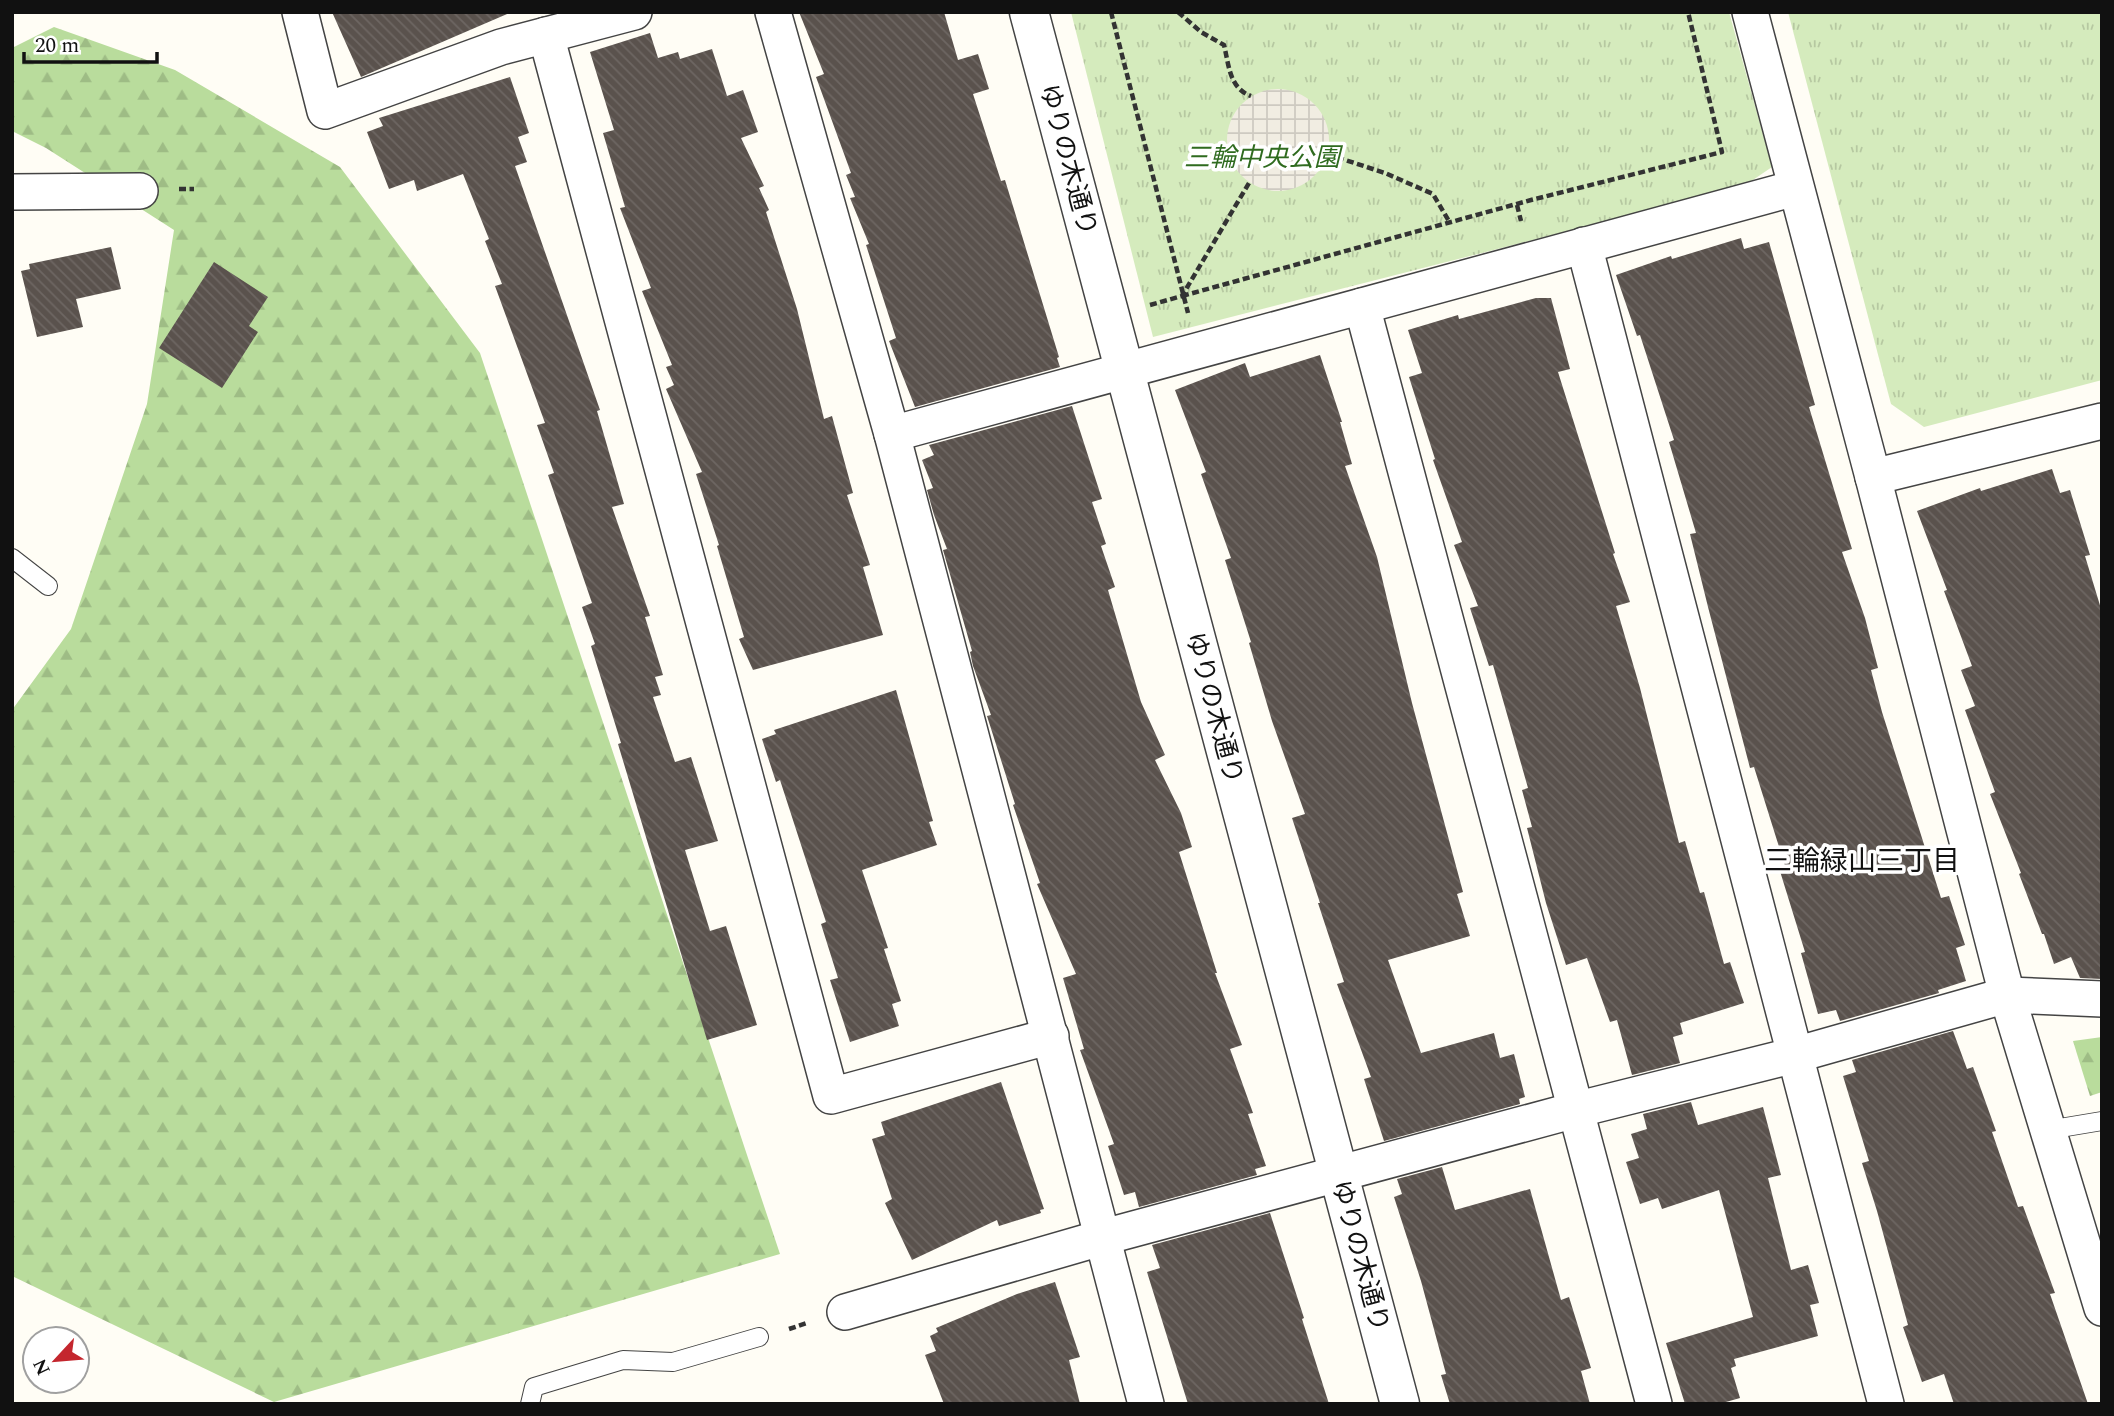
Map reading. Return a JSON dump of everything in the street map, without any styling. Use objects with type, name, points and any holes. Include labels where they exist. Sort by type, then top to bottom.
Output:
[{"type":"street","points":[[300,12],[325,111],[501,47],[634,12]]},
{"type":"street","points":[[773,12],[892,434],[1146,1404]]},
{"type":"street","name":"ゆりの木通り","points":[[1029,12],[1400,1404]]},
{"type":"street","points":[[1749,12],[2007,995],[2102,1308]]},
{"type":"street","points":[[545,35],[831,1096],[1051,1036]]},
{"type":"street","points":[[892,434],[1795,188]]},
{"type":"street","points":[[12,192],[140,191]]},
{"type":"street","points":[[1584,245],[1886,1404]]},
{"type":"street","points":[[1362,306],[1654,1404]]},
{"type":"street","points":[[1873,477],[2102,421]]},
{"type":"street","points":[[845,1312],[1104,1237],[1575,1110],[1795,1055],[2007,995],[2102,999]]},
{"type":"lane","points":[[12,558],[48,586]]},
{"type":"lane","points":[[2048,1130],[2102,1121]]},
{"type":"lane","points":[[530,1404],[534,1387],[623,1360],[673,1362],[759,1338]]},
{"type":"path","points":[[1111,12],[1182,296]]},
{"type":"path","points":[[1178,12],[1201,32],[1224,45],[1231,79],[1241,93],[1251,96]]},
{"type":"path","points":[[1147,306],[1531,200],[1722,152],[1688,12]]},
{"type":"path","points":[[1327,154],[1385,173],[1433,194],[1450,223]]},
{"type":"path","points":[[1182,296],[1249,184]]},
{"type":"path","points":[[759,1338],[845,1312]]},
{"type":"green space","name":"三輪中央公園","points":[[1071,12],[1729,12],[1772,167],[1744,186],[1153,337]]},
{"type":"green space","points":[[1788,12],[2102,12],[2102,380],[1924,427],[1891,404]]},
{"type":"green space","points":[[54,27],[175,70],[340,167],[480,353],[780,1254],[274,1402],[12,1276],[12,710],[71,629],[147,404],[174,230],[46,148],[12,131],[12,48]]},
{"type":"green space","points":[[2102,1037],[2102,1092],[2090,1096],[2073,1041]]},
{"type":"shaded area","points":[[1278,89],[1307,97],[1321,111],[1329,140],[1321,169],[1307,183],[1278,191],[1249,183],[1235,169],[1227,140],[1235,111],[1249,97]]},
{"type":"building","points":[[332,12],[512,12],[361,77]]},
{"type":"building","points":[[799,12],[944,12],[958,60],[978,54],[989,89],[973,94],[1001,181],[1005,180],[1060,367],[915,407],[889,341],[896,338],[866,245],[869,244],[850,198],[855,197],[846,175],[851,173],[816,77],[824,74]]},
{"type":"building","points":[[650,33],[658,58],[678,52],[680,59],[712,49],[727,96],[743,90],[758,132],[741,138],[764,186],[759,188],[769,210],[766,212],[797,309],[824,419],[832,416],[853,493],[847,495],[870,565],[863,567],[883,635],[753,670],[739,639],[744,637],[696,474],[702,472],[666,389],[674,385],[666,367],[672,365],[642,291],[651,288],[620,208],[625,207],[603,133],[614,130],[590,52]]},
{"type":"building","points":[[510,77],[529,133],[518,137],[527,162],[515,166],[600,410],[597,411],[624,504],[612,507],[650,616],[645,617],[663,675],[655,677],[661,695],[653,697],[675,762],[691,757],[718,841],[685,850],[710,931],[726,926],[757,1025],[707,1040],[591,646],[595,644],[582,607],[592,603],[548,475],[554,473],[537,425],[545,423],[495,286],[502,284],[485,241],[489,239],[463,174],[417,191],[414,180],[389,189],[367,132],[383,126],[379,118]]},
{"type":"building","points":[[1741,238],[1744,249],[1769,242],[1815,405],[1809,407],[1852,549],[1842,552],[1865,618],[1878,668],[1871,670],[1882,712],[1941,898],[1949,896],[1965,945],[1956,948],[1966,981],[1938,990],[1939,993],[1840,1021],[1836,1010],[1818,1014],[1801,953],[1805,952],[1779,868],[1785,866],[1754,767],[1750,768],[1708,607],[1690,534],[1696,533],[1669,442],[1674,440],[1640,335],[1637,336],[1616,275],[1671,256],[1672,259]]},
{"type":"building","points":[[111,247],[121,289],[76,299],[83,327],[37,337],[21,271],[30,269],[29,264]]},
{"type":"building","points":[[214,262],[268,297],[249,326],[258,332],[222,388],[159,348]]},
{"type":"building","points":[[1536,298],[1551,298],[1570,369],[1558,372],[1630,602],[1616,606],[1640,688],[1679,843],[1685,841],[1700,893],[1704,892],[1724,964],[1730,962],[1744,1003],[1680,1023],[1683,1034],[1673,1037],[1680,1063],[1632,1075],[1617,1020],[1610,1022],[1587,958],[1566,965],[1546,903],[1527,828],[1532,827],[1522,790],[1528,788],[1493,665],[1489,666],[1470,608],[1478,606],[1454,545],[1462,542],[1433,460],[1435,459],[1409,377],[1422,373],[1408,330],[1458,315],[1459,319]]},
{"type":"building","points":[[1320,355],[1342,422],[1352,464],[1345,466],[1377,557],[1412,703],[1463,892],[1457,894],[1470,936],[1388,960],[1421,1053],[1494,1033],[1500,1058],[1514,1054],[1525,1097],[1519,1099],[1520,1104],[1384,1141],[1364,1079],[1371,1077],[1337,984],[1344,982],[1292,818],[1305,814],[1272,721],[1249,643],[1251,642],[1225,560],[1231,558],[1201,474],[1206,472],[1175,390],[1245,363],[1250,377]]},
{"type":"building","points":[[1072,406],[1102,499],[1092,502],[1106,544],[1101,546],[1115,587],[1108,590],[1141,702],[1165,755],[1155,760],[1181,813],[1192,847],[1179,852],[1215,973],[1242,1045],[1230,1049],[1253,1113],[1248,1114],[1266,1166],[1255,1169],[1257,1175],[1139,1207],[1135,1192],[1124,1195],[1108,1146],[1114,1144],[1080,1050],[1084,1049],[1063,978],[1076,974],[1037,884],[1040,883],[1013,805],[1015,804],[987,716],[991,715],[973,666],[972,651],[943,550],[947,549],[927,490],[933,488],[922,460],[934,455],[929,445]]},
{"type":"building","points":[[2052,469],[2060,493],[2070,490],[2090,555],[2085,556],[2102,612],[2102,979],[2080,978],[2071,957],[2054,964],[2042,934],[1990,794],[1995,792],[1965,710],[1975,706],[1961,670],[1972,666],[1917,511],[1980,488],[1981,491]]},
{"type":"building","points":[[896,690],[933,821],[929,822],[937,845],[862,870],[888,948],[884,949],[901,1001],[892,1004],[899,1026],[850,1042],[830,980],[838,978],[821,924],[826,922],[780,780],[776,782],[762,739],[776,734],[774,730]]},
{"type":"building","points":[[1953,1031],[1967,1069],[1973,1067],[1996,1131],[1992,1132],[2018,1207],[2023,1206],[2055,1293],[2050,1294],[2088,1404],[1954,1404],[1944,1374],[1922,1382],[1903,1327],[1908,1325],[1862,1163],[1869,1161],[1843,1076],[1856,1072],[1852,1060]]},
{"type":"building","points":[[1001,1082],[1044,1209],[1040,1210],[1041,1213],[999,1226],[997,1220],[912,1260],[885,1203],[892,1199],[872,1139],[885,1135],[881,1122]]},
{"type":"building","points":[[1691,1102],[1698,1125],[1763,1107],[1781,1175],[1768,1178],[1791,1270],[1808,1265],[1819,1303],[1810,1305],[1818,1336],[1734,1359],[1736,1366],[1731,1368],[1740,1398],[1719,1404],[1685,1404],[1666,1343],[1753,1317],[1719,1190],[1662,1209],[1658,1198],[1640,1204],[1626,1162],[1639,1158],[1631,1134],[1647,1129],[1643,1114]]},
{"type":"building","points":[[1442,1167],[1455,1210],[1530,1189],[1561,1300],[1569,1297],[1591,1368],[1581,1371],[1590,1404],[1450,1404],[1441,1375],[1446,1374],[1421,1281],[1394,1197],[1402,1194],[1397,1179]]},
{"type":"building","points":[[1270,1213],[1329,1404],[1188,1404],[1147,1272],[1160,1268],[1152,1245]]},
{"type":"building","points":[[1055,1282],[1080,1357],[1069,1360],[1080,1404],[944,1404],[925,1355],[936,1351],[930,1336],[938,1332],[936,1328],[1017,1294]]},
{"type":"district","name":"三輪緑山三丁目","points":[[1862,861]]}]
